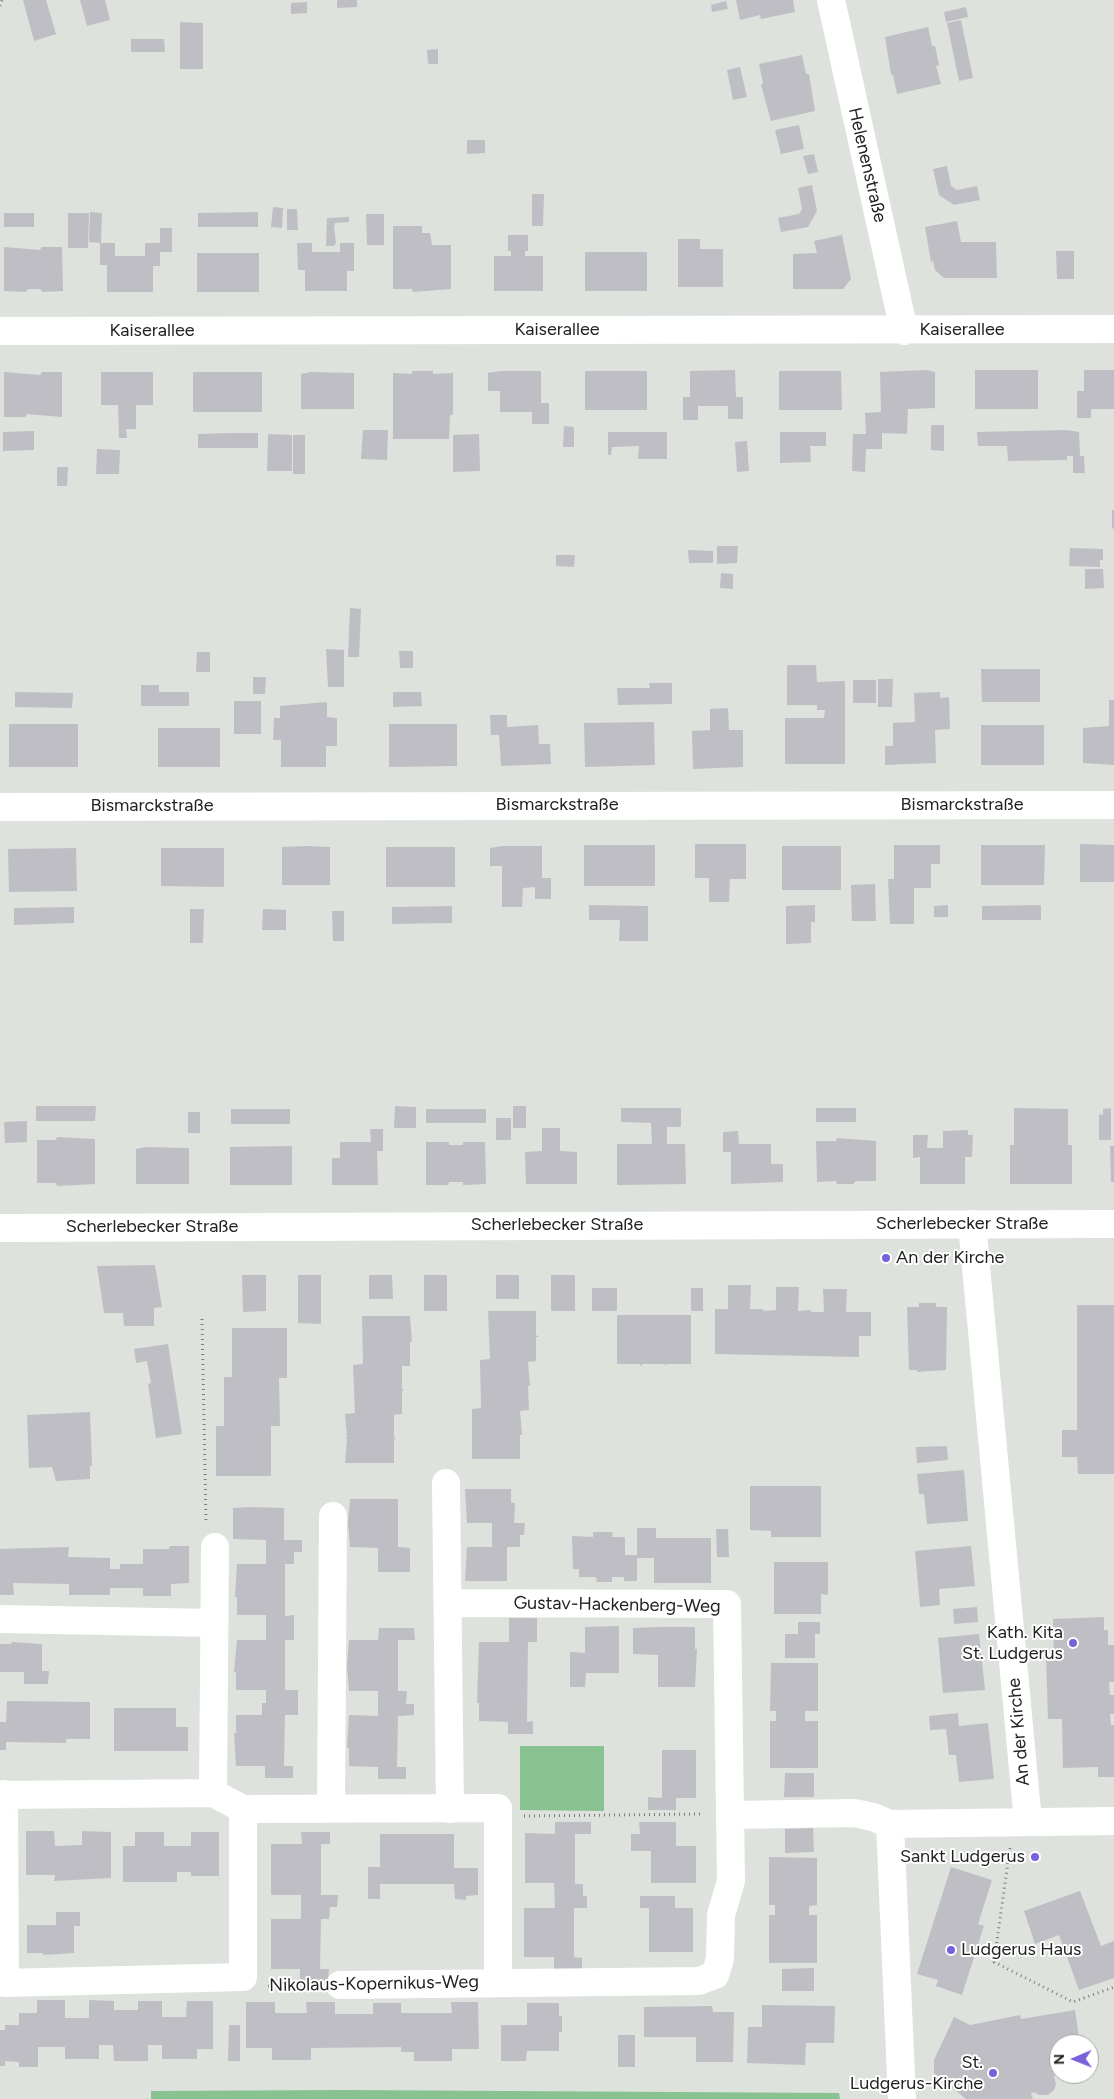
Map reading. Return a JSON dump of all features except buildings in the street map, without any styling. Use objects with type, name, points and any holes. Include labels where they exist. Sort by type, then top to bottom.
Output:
[{"type":"street","name":"Helenenstraße","points":[[831,0],[904,331]]},
{"type":"street","name":"Kaiserallee","points":[[0,331],[904,331],[1114,329]]},
{"type":"street","name":"Bismarckstraße","points":[[0,807],[1114,804]]},
{"type":"street","name":"An der Kirche","points":[[972,1224],[1020,1822]]},
{"type":"street","name":"Scherlebecker Straße","points":[[0,1228],[1114,1224]]},
{"type":"street","points":[[446,1483],[450,1809]]},
{"type":"street","points":[[331,1808],[333,1516]]},
{"type":"street","points":[[211,1538],[214,1623],[213,1793]]},
{"type":"street","name":"Gustav-Hackenberg-Weg","points":[[448,1603],[727,1604],[731,1881],[721,1915],[720,1959],[715,1975],[699,1981],[498,1982]]},
{"type":"street","points":[[0,1619],[214,1623]]},
{"type":"street","points":[[243,1809],[243,1977],[3,1983],[2,1794],[213,1793],[243,1809],[498,1808],[498,1816]]},
{"type":"street","points":[[731,1815],[854,1813],[873,1817],[890,1824],[1114,1821]]},
{"type":"street","name":"Nikolaus-Kopernikus-Weg","points":[[340,1985],[498,1982],[498,1816]]},
{"type":"street","points":[[890,1824],[902,2099]]},
{"type":"path","points":[[0,6],[2,0]]},
{"type":"path","points":[[202,1319],[211,1538]]},
{"type":"path","points":[[498,1816],[731,1815]]},
{"type":"path","points":[[1020,1822],[994,1962],[1073,2002],[1114,1987]]},
{"type":"path","name":"Nikolaus-Kopernikus-Weg","points":[[243,1977],[255,1986],[340,1985]]},
{"type":"green space","points":[[520,1746],[604,1746],[604,1811],[520,1810]]},
{"type":"green space","points":[[344,2090],[839,2093],[840,2099],[151,2099],[151,2091]]},
{"type":"place","name":"An der Kirche","points":[[886,1258]]},
{"type":"place","name":"Kath. Kita St. Ludgerus","points":[[1073,1643]]},
{"type":"place","name":"Sankt Ludgerus","points":[[1035,1857]]},
{"type":"place","name":"Ludgerus Haus","points":[[951,1950]]},
{"type":"place","name":"St. Ludgerus-Kirche","points":[[993,2073]]}]
